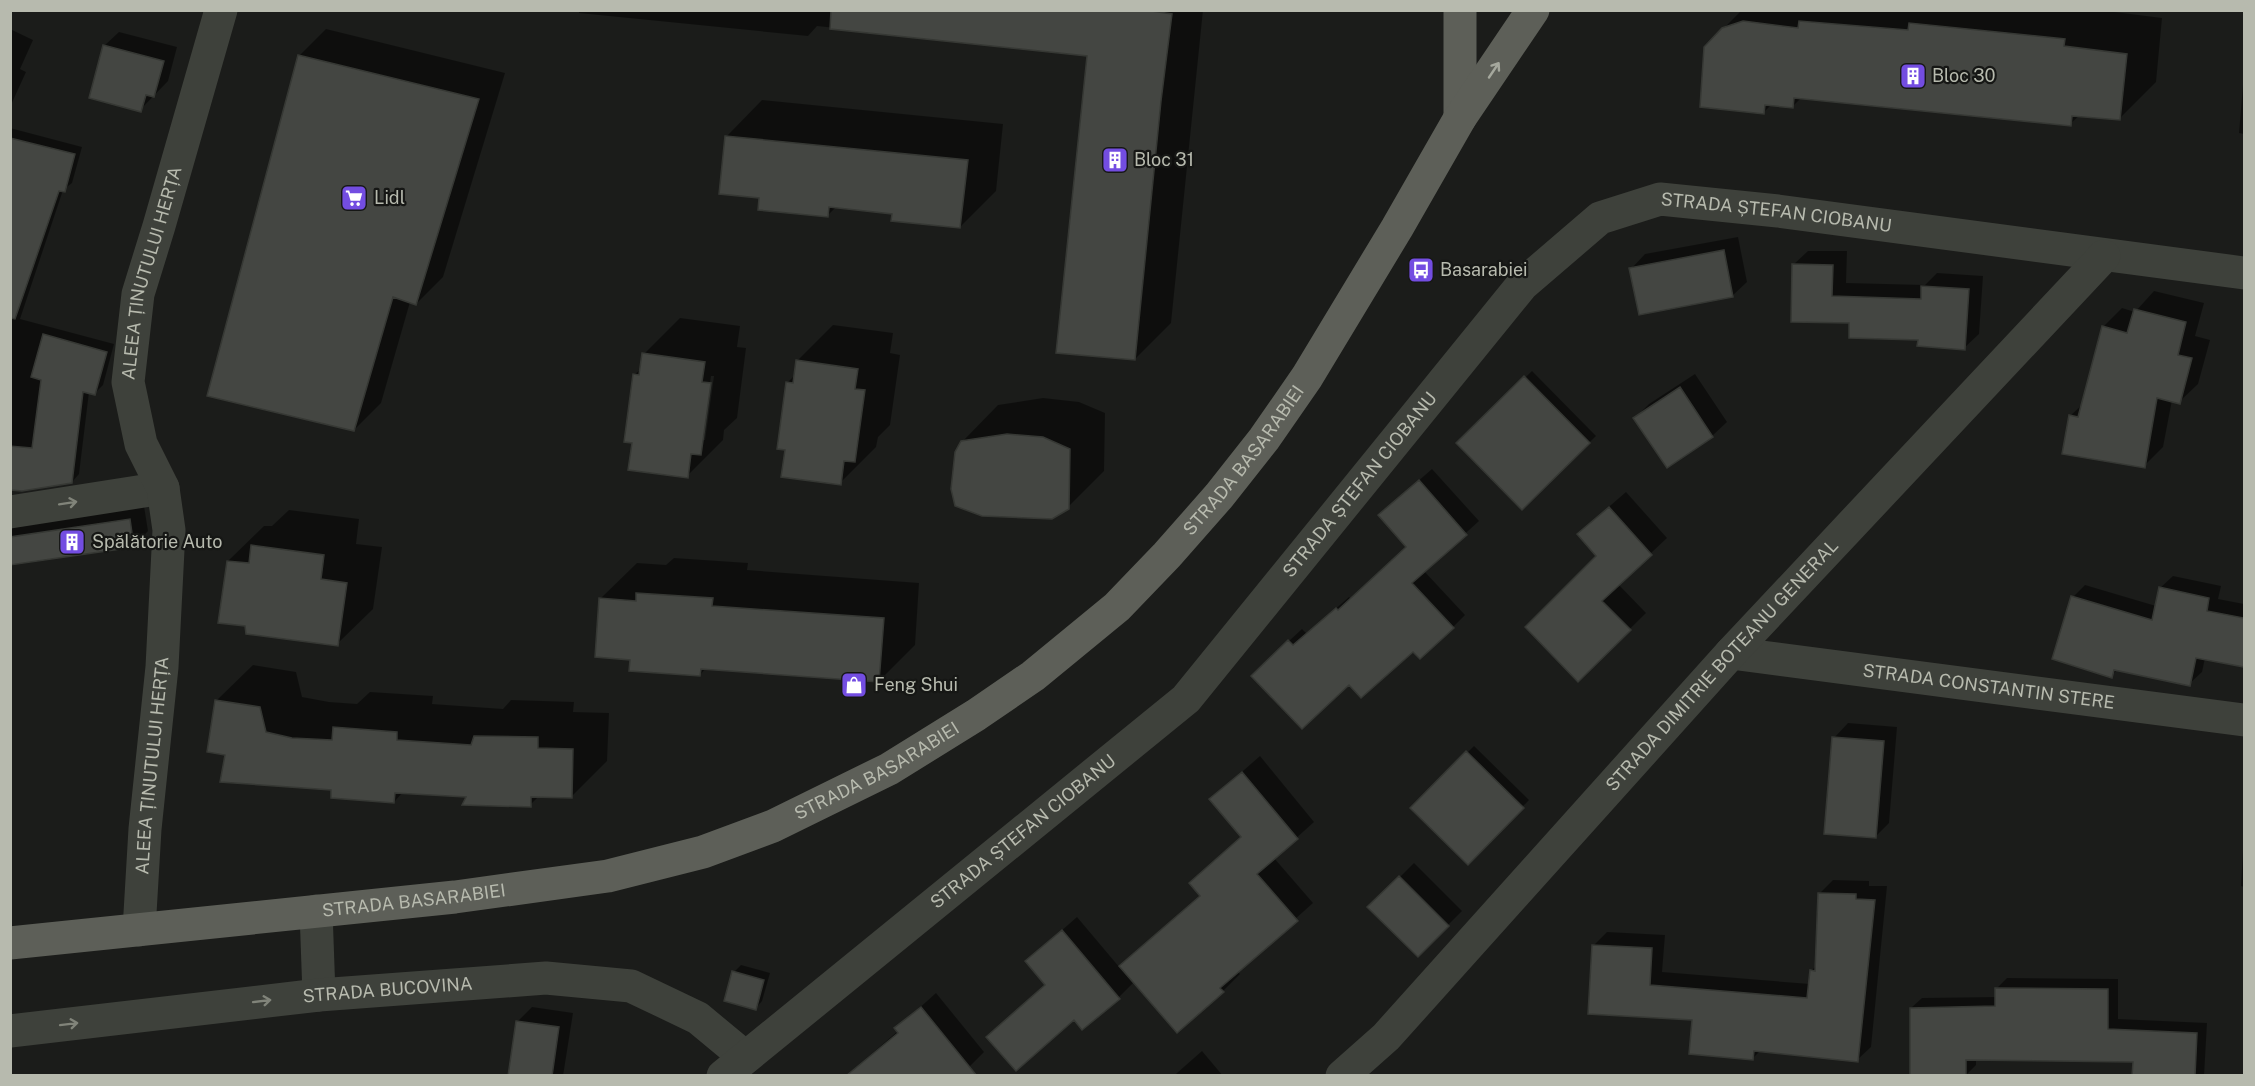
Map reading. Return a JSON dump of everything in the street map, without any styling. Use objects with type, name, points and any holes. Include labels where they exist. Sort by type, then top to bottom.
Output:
[{"type":"main road","name":"STRADA BASARABIEI","points":[[1460,10],[1460,118]]},
{"type":"main road","name":"STRADA BASARABIEI","points":[[10,943],[455,897],[608,876],[703,852],[773,826],[889,769],[1005,696],[1116,608],[1219,496],[1264,439],[1307,377],[1402,220],[1460,118],[1533,10]]},
{"type":"street","name":"ALEEA ȚINUTULUI HERȚA","points":[[139,930],[145,829],[162,668],[169,530],[163,488],[141,444],[128,382],[138,294],[221,10]]},
{"type":"street","name":"STRADA ȘTEFAN CIOBANU","points":[[734,1066],[1186,699],[1522,285],[1600,218],[1660,199],[1778,211],[2244,273]]},
{"type":"street","name":"STRADA DIMITRIE BOTEANU GENERAL","points":[[1341,1076],[1386,1037],[1731,653],[2104,256]]},
{"type":"street","points":[[10,512],[163,488]]},
{"type":"street","name":"STRADA CONSTANTIN STERE","points":[[1731,653],[2244,720]]},
{"type":"street","points":[[316,911],[319,995]]},
{"type":"street","name":"STRADA BUCOVINA","points":[[10,1031],[319,995],[546,978],[631,986],[698,1018],[734,1066]]},
{"type":"building","name":"Bloc 31","points":[[831,10],[1145,10],[1172,14],[1135,360],[1056,353],[1087,56],[830,29]]},
{"type":"building","name":"Bloc 30","points":[[1743,21],[1798,28],[1799,21],[1908,30],[1909,23],[2065,39],[2064,46],[2127,54],[2120,120],[2072,116],[2071,126],[1794,98],[1793,108],[1765,105],[1764,114],[1700,107],[1704,47],[1722,28]]},
{"type":"building","points":[[103,45],[164,61],[154,97],[146,95],[141,112],[89,98]]},
{"type":"building","name":"Lidl","points":[[298,55],[479,99],[416,305],[393,297],[354,431],[207,396]]},
{"type":"building","points":[[725,136],[968,160],[960,228],[891,221],[892,214],[829,207],[828,217],[758,210],[759,198],[719,194]]},
{"type":"building","points":[[10,138],[75,154],[65,192],[59,191],[15,319],[10,318]]},
{"type":"building","points":[[1724,250],[1733,297],[1639,315],[1629,268]]},
{"type":"building","points":[[1792,264],[1833,265],[1832,296],[1921,299],[1921,286],[1969,289],[1965,350],[1917,346],[1918,340],[1849,338],[1849,323],[1791,322]]},
{"type":"building","points":[[2134,309],[2186,322],[2178,355],[2192,358],[2180,404],[2157,398],[2145,468],[2062,454],[2069,415],[2078,417],[2102,326],[2127,333]]},
{"type":"building","points":[[43,334],[107,352],[95,395],[83,392],[72,483],[22,491],[10,490],[10,446],[32,448],[41,380],[31,377]]},
{"type":"building","points":[[642,353],[705,362],[702,382],[711,383],[701,455],[691,454],[688,478],[628,470],[632,443],[624,442],[633,374],[639,375]]},
{"type":"building","points":[[796,360],[858,369],[855,389],[865,390],[855,462],[844,461],[841,485],[781,477],[785,450],[777,449],[786,382],[793,383]]},
{"type":"building","points":[[1524,376],[1590,443],[1522,510],[1456,443]]},
{"type":"building","points":[[1680,387],[1713,437],[1667,468],[1633,418]]},
{"type":"building","points":[[1007,434],[1043,437],[1070,449],[1069,509],[1052,519],[982,516],[955,506],[951,489],[955,452],[961,441]]},
{"type":"building","points":[[1419,480],[1467,535],[1412,583],[1454,628],[1420,659],[1413,652],[1361,698],[1349,685],[1302,729],[1251,676],[1288,640],[1293,645],[1336,608],[1338,610],[1406,547],[1378,515]]},
{"type":"building","points":[[1609,507],[1652,555],[1602,601],[1631,630],[1578,682],[1525,627],[1596,556],[1577,534]]},
{"type":"building","name":"Spălătorie Auto","points":[[130,519],[134,547],[10,565],[10,537]]},
{"type":"building","points":[[251,545],[324,555],[321,579],[347,583],[338,646],[246,634],[245,626],[218,623],[227,561],[249,563]]},
{"type":"building","points":[[2159,587],[2209,598],[2207,611],[2244,618],[2244,667],[2196,658],[2190,686],[2114,670],[2112,678],[2052,659],[2071,596],[2152,620]]},
{"type":"building","points":[[636,593],[713,598],[712,606],[884,618],[879,682],[701,669],[700,676],[629,671],[630,660],[595,657],[599,598],[636,601]]},
{"type":"building","points":[[215,700],[260,707],[266,732],[292,738],[332,740],[333,727],[397,732],[397,740],[471,745],[474,736],[538,737],[538,748],[573,749],[572,798],[531,797],[531,807],[462,805],[466,797],[395,793],[394,803],[331,798],[331,790],[220,782],[225,755],[207,752]]},
{"type":"building","points":[[1832,737],[1884,741],[1876,838],[1824,834]]},
{"type":"building","points":[[1466,751],[1524,808],[1468,865],[1410,808]]},
{"type":"building","points":[[1242,772],[1298,839],[1257,874],[1298,921],[1220,988],[1224,992],[1177,1033],[1119,966],[1200,896],[1189,883],[1241,837],[1209,799]]},
{"type":"building","points":[[1399,876],[1449,926],[1418,957],[1367,907]]},
{"type":"building","points":[[1818,893],[1856,894],[1856,899],[1875,900],[1858,1062],[1754,1051],[1753,1060],[1689,1054],[1692,1020],[1588,1014],[1592,945],[1652,948],[1650,985],[1807,998],[1810,970],[1815,971]]},
{"type":"building","points":[[1062,930],[1120,999],[1082,1030],[1074,1020],[1016,1071],[986,1037],[1045,985],[1025,961]]},
{"type":"building","points":[[732,971],[764,980],[756,1010],[724,1001]]},
{"type":"building","points":[[1995,988],[2108,989],[2108,1029],[2197,1033],[2195,1076],[2132,1076],[2133,1062],[1966,1060],[1966,1076],[1910,1076],[1910,1008],[1995,1006]]},
{"type":"building","points":[[921,1007],[977,1076],[846,1076],[898,1033],[894,1028]]},
{"type":"building","points":[[516,1021],[559,1027],[552,1076],[508,1076]]},
{"type":"place","name":"Bloc 30","points":[[1913,76]]},
{"type":"place","name":"Bloc 31","points":[[1115,160]]},
{"type":"place","name":"Lidl","points":[[354,198]]},
{"type":"place","name":"Basarabiei","points":[[1421,270]]},
{"type":"place","name":"Spălătorie Auto","points":[[72,542]]},
{"type":"place","name":"Feng Shui","points":[[854,685]]}]
